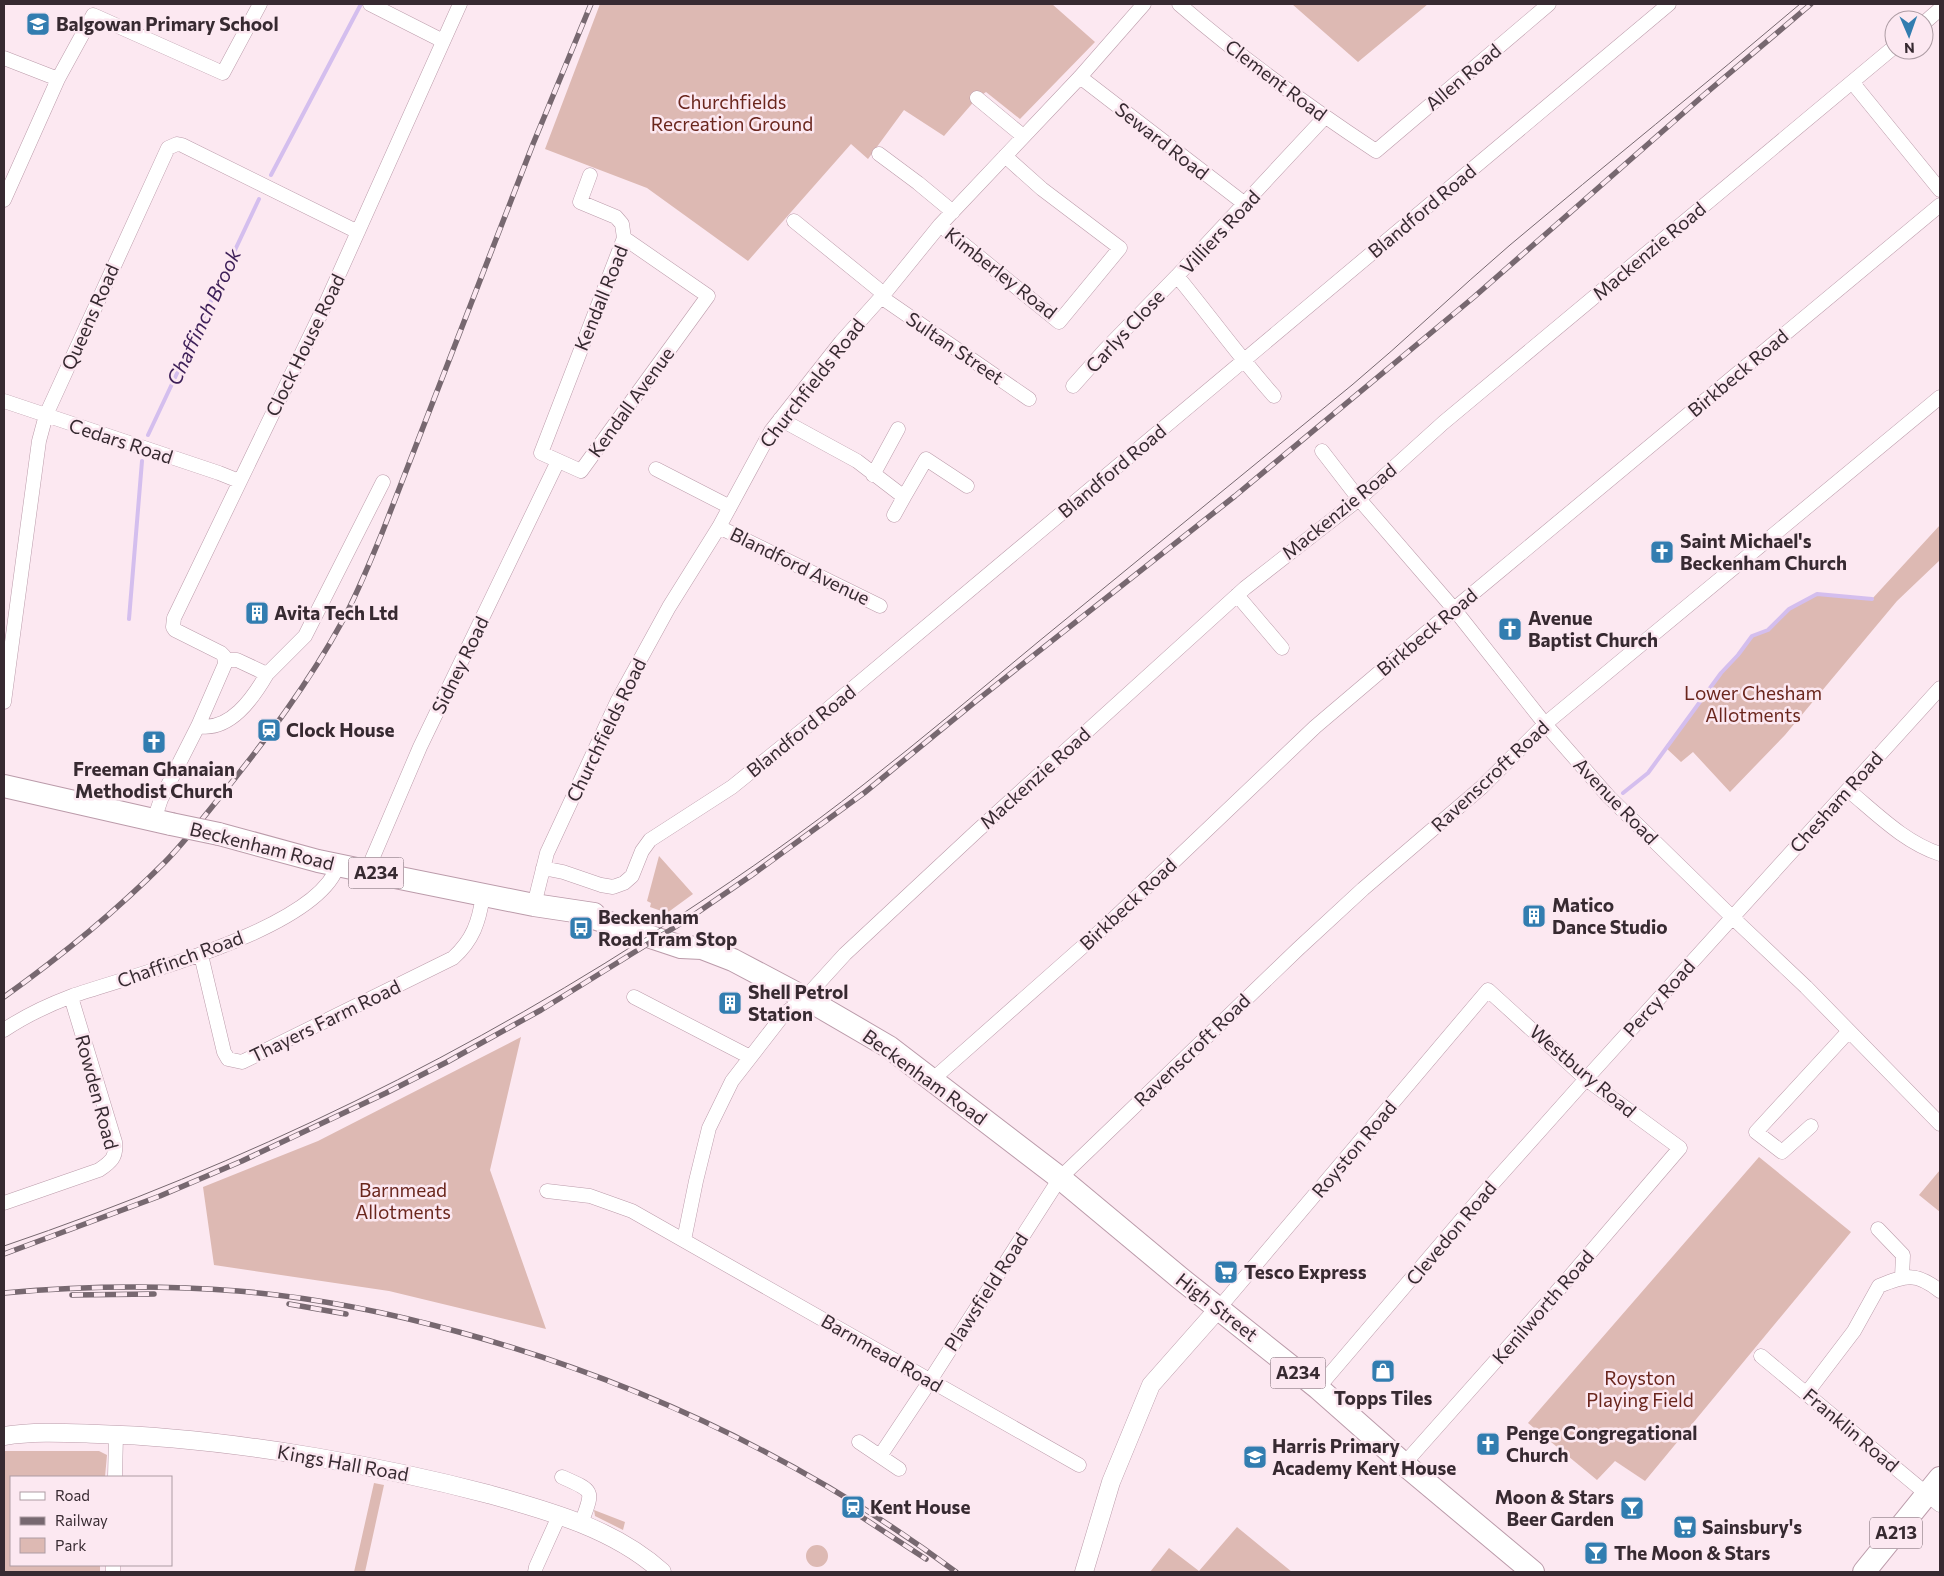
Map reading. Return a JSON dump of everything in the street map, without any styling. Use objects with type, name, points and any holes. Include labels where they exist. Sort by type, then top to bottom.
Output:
[{"type":"main road","name":"Beckenham Road","points":[[4,786],[219,834],[338,865],[579,913],[634,917],[687,934],[702,948],[739,963],[805,998],[889,1047],[1060,1178]]},
{"type":"main road","name":"High Street","points":[[1060,1178],[1121,1230],[1318,1388],[1521,1568]]},
{"type":"main road","name":"A213","points":[[1864,1572],[1936,1492]]},
{"type":"street","points":[[4,200],[58,79],[93,15],[223,73],[260,4]]},
{"type":"street","name":"Clock House Road","points":[[267,674],[238,660],[225,660],[221,653],[175,630],[173,623],[358,232],[460,4]]},
{"type":"street","name":"Churchfields Road","points":[[534,905],[543,868],[556,832],[618,700],[669,607],[719,527],[761,447],[780,419],[841,342],[883,295],[940,225],[1080,77],[1144,4]]},
{"type":"street","name":"Clement Road","points":[[1179,4],[1220,38],[1325,117],[1376,151]]},
{"type":"street","name":"Allen Road","points":[[1376,151],[1549,4]]},
{"type":"street","name":"Blandford Road","points":[[543,868],[613,887],[624,883],[632,876],[642,852],[650,840],[732,787],[754,770],[1669,4]]},
{"type":"street","points":[[373,5],[442,41]]},
{"type":"street","name":"Mackenzie Road","points":[[805,998],[846,954],[977,831],[1237,595],[1359,499],[1443,423],[1884,55]]},
{"type":"street","points":[[4,58],[58,79]]},
{"type":"street","name":"Seward Road","points":[[1080,77],[1245,204]]},
{"type":"street","points":[[1852,82],[1940,190]]},
{"type":"street","points":[[977,98],[1023,136]]},
{"type":"street","name":"Villiers Road","points":[[1274,396],[1242,361],[1207,312],[1177,276],[1325,117]]},
{"type":"street","name":"Queens Road","points":[[4,702],[39,442],[46,415],[165,153],[172,145],[182,145],[358,232]]},
{"type":"street","points":[[879,154],[918,183],[952,212]]},
{"type":"street","name":"Kimberley Road","points":[[940,225],[1060,322],[1120,248],[1042,189],[1005,156]]},
{"type":"street","points":[[590,175],[580,202],[616,217],[622,224],[624,238]]},
{"type":"street","name":"Birkbeck Road","points":[[932,1080],[1112,920],[1315,727],[1940,205]]},
{"type":"street","name":"Sultan Street","points":[[794,221],[883,295],[1029,399]]},
{"type":"street","name":"Kendall Road","points":[[540,453],[624,238],[708,296]]},
{"type":"street","name":"Carlys Close","points":[[1073,386],[1177,276]]},
{"type":"street","name":"Kendall Avenue","points":[[540,453],[581,471],[708,296]]},
{"type":"street","name":"Ravenscroft Road","points":[[1060,1178],[1298,949],[1363,889],[1482,787],[1545,724],[1940,397]]},
{"type":"street","name":"Cedars Road","points":[[4,401],[239,481]]},
{"type":"street","points":[[780,419],[856,461],[904,497]]},
{"type":"street","points":[[873,475],[898,429]]},
{"type":"street","name":"Avenue Road","points":[[1322,451],[1359,499],[1454,609],[1545,724],[1610,797],[1732,918],[1806,987],[1940,1124]]},
{"type":"street","points":[[894,515],[926,459],[966,486]]},
{"type":"street","name":"Sidney Road","points":[[367,871],[420,747],[558,461]]},
{"type":"street","points":[[656,469],[730,507]]},
{"type":"street","points":[[198,726],[209,727],[220,724],[240,710],[253,697],[267,674],[305,636],[384,482]]},
{"type":"street","name":"Blandford Avenue","points":[[719,527],[880,606]]},
{"type":"street","points":[[1237,595],[1282,648]]},
{"type":"street","points":[[163,822],[161,799],[224,670],[225,660]]},
{"type":"street","name":"Chesham Road","points":[[1732,918],[1940,688]]},
{"type":"street","points":[[1848,790],[1898,832],[1916,844],[1940,854]]},
{"type":"street","name":"Chaffinch Road","points":[[4,1030],[21,1018],[70,997],[201,955],[261,930],[294,911],[328,885],[336,874],[338,865]]},
{"type":"street","name":"Thayers Farm Road","points":[[201,955],[224,1052],[228,1059],[242,1062],[453,958],[466,946],[474,930],[482,908],[483,895]]},
{"type":"street","name":"Percy Road","points":[[1586,1078],[1732,918]]},
{"type":"street","name":"Westbury Road","points":[[1488,990],[1586,1078],[1680,1148]]},
{"type":"street","name":"Royston Road","points":[[1219,1308],[1488,990]]},
{"type":"street","name":"Rowden Road","points":[[4,1203],[99,1170],[114,1158],[116,1151],[114,1142],[70,997]]},
{"type":"street","points":[[634,997],[750,1057]]},
{"type":"street","points":[[684,1240],[709,1128],[732,1081],[784,1014],[805,998]]},
{"type":"street","points":[[1812,1126],[1782,1152],[1756,1132],[1848,1032]]},
{"type":"street","name":"Clevedon Road","points":[[1318,1388],[1486,1190],[1586,1078]]},
{"type":"street","name":"Kenilworth Road","points":[[1404,1464],[1555,1294],[1680,1148]]},
{"type":"street","name":"Plawsfield Road","points":[[880,1456],[1060,1178]]},
{"type":"street","name":"Barnmead Road","points":[[547,1192],[590,1196],[632,1211],[1079,1465]]},
{"type":"street","points":[[1878,1229],[1903,1255],[1902,1277]]},
{"type":"street","points":[[1806,1394],[1854,1331],[1879,1286],[1902,1277],[1925,1279],[1940,1291]]},
{"type":"street","points":[[1084,1572],[1111,1482],[1151,1385],[1219,1308]]},
{"type":"street","name":"Franklin Road","points":[[1761,1356],[1806,1394],[1936,1492]]},
{"type":"street","name":"Kings Hall Road","points":[[4,1436],[53,1433],[116,1434],[173,1438],[251,1446],[383,1468],[461,1487],[581,1524],[623,1544],[650,1561],[662,1572]]},
{"type":"street","points":[[115,1476],[116,1434]]},
{"type":"street","points":[[859,1442],[899,1469]]},
{"type":"street","points":[[562,1477],[587,1488],[590,1493],[590,1499],[581,1524]]},
{"type":"street","points":[[535,1572],[559,1516]]},
{"type":"green space","name":"Churchfields Recreation Ground","points":[[600,4],[1052,4],[1095,42],[1020,119],[986,92],[977,98],[944,136],[904,110],[868,159],[851,144],[748,261],[647,188],[545,149]]},
{"type":"green space","points":[[1292,4],[1428,4],[1358,62]]},
{"type":"green space","name":"Lower Chesham Allotments","points":[[1940,525],[1940,560],[1897,601],[1785,735],[1730,792],[1693,752],[1681,762],[1665,747],[1721,673],[1752,636],[1768,630],[1789,609],[1817,594],[1872,599]]},
{"type":"green space","points":[[659,856],[693,894],[667,913],[650,907],[651,903],[647,901]]},
{"type":"green space","name":"Barnmead Allotments","points":[[521,1037],[490,1170],[546,1329],[389,1291],[214,1265],[203,1187],[318,1141]]},
{"type":"green space","name":"Royston Playing Field","points":[[1759,1157],[1851,1232],[1645,1481],[1615,1461],[1597,1480],[1528,1423]]},
{"type":"green space","points":[[1940,1170],[1940,1212],[1919,1195]]},
{"type":"green space","points":[[4,1451],[99,1451],[107,1455],[105,1476],[10,1476],[10,1566],[100,1566],[100,1572],[4,1572]]},
{"type":"green space","points":[[374,1483],[384,1485],[365,1572],[354,1572]]},
{"type":"green space","points":[[594,1510],[625,1522],[623,1530],[595,1516]]},
{"type":"green space","points":[[1237,1527],[1292,1572],[1150,1572],[1169,1548],[1199,1571]]},
{"type":"green space","points":[[817,1545],[825,1548],[828,1556],[825,1564],[817,1567],[809,1564],[806,1556],[809,1548]]},
{"type":"waterway","name":"Chaffinch Brook","points":[[271,175],[361,4]]},
{"type":"waterway","name":"Chaffinch Brook","points":[[148,435],[259,199]]},
{"type":"waterway","name":"Chaffinch Brook","points":[[129,619],[142,461]]},
{"type":"waterway","points":[[1623,793],[1648,773],[1721,673],[1752,636],[1768,630],[1789,609],[1817,594],[1872,599]]},
{"type":"tram line","points":[[4,1246],[93,1214],[269,1142],[440,1058],[523,1012],[605,963],[753,866],[820,818],[907,750],[1352,385],[1510,245],[1800,4]]},
{"type":"railway","points":[[4,997],[87,933],[126,899],[171,855],[193,831],[270,733],[330,643],[354,599],[382,533],[533,144],[591,4]]},
{"type":"railway","points":[[4,1254],[160,1196],[242,1161],[386,1093],[541,1010],[688,919],[752,875],[864,793],[976,701],[1235,496],[1474,297],[1705,94],[1811,4]]},
{"type":"railway","points":[[4,1293],[121,1287],[238,1291],[294,1297],[349,1306],[459,1332],[526,1352],[591,1375],[656,1400],[719,1429],[780,1460],[841,1495],[899,1532],[956,1572]]},
{"type":"railway","points":[[72,1295],[154,1294]]},
{"type":"railway","points":[[289,1304],[346,1314]]},
{"type":"railway","points":[[848,1508],[926,1559]]},
{"type":"place","name":"Balgowan Primary School","points":[[38,24]]},
{"type":"place","name":"Saint Michael's Beckenham Church","points":[[1662,552]]},
{"type":"place","name":"Avita Tech Ltd","points":[[257,613]]},
{"type":"place","name":"Avenue Baptist Church","points":[[1510,629]]},
{"type":"place","name":"Clock House","points":[[269,730]]},
{"type":"place","name":"Freeman Ghanaian Methodist Church","points":[[154,742]]},
{"type":"place","name":"Matico Dance Studio","points":[[1534,916]]},
{"type":"place","name":"Beckenham Road Tram Stop","points":[[581,928]]},
{"type":"place","name":"Shell Petrol Station","points":[[730,1003]]},
{"type":"place","name":"Tesco Express","points":[[1226,1272]]},
{"type":"place","name":"Topps Tiles","points":[[1383,1371]]},
{"type":"place","name":"Penge Congregational Church","points":[[1488,1444]]},
{"type":"place","name":"Harris Primary Academy Kent House","points":[[1255,1457]]},
{"type":"place","name":"Kent House","points":[[853,1507]]},
{"type":"place","name":"Moon & Stars Beer Garden","points":[[1632,1508]]},
{"type":"place","name":"Sainsbury's","points":[[1685,1527]]},
{"type":"place","name":"The Moon & Stars","points":[[1596,1553]]}]
